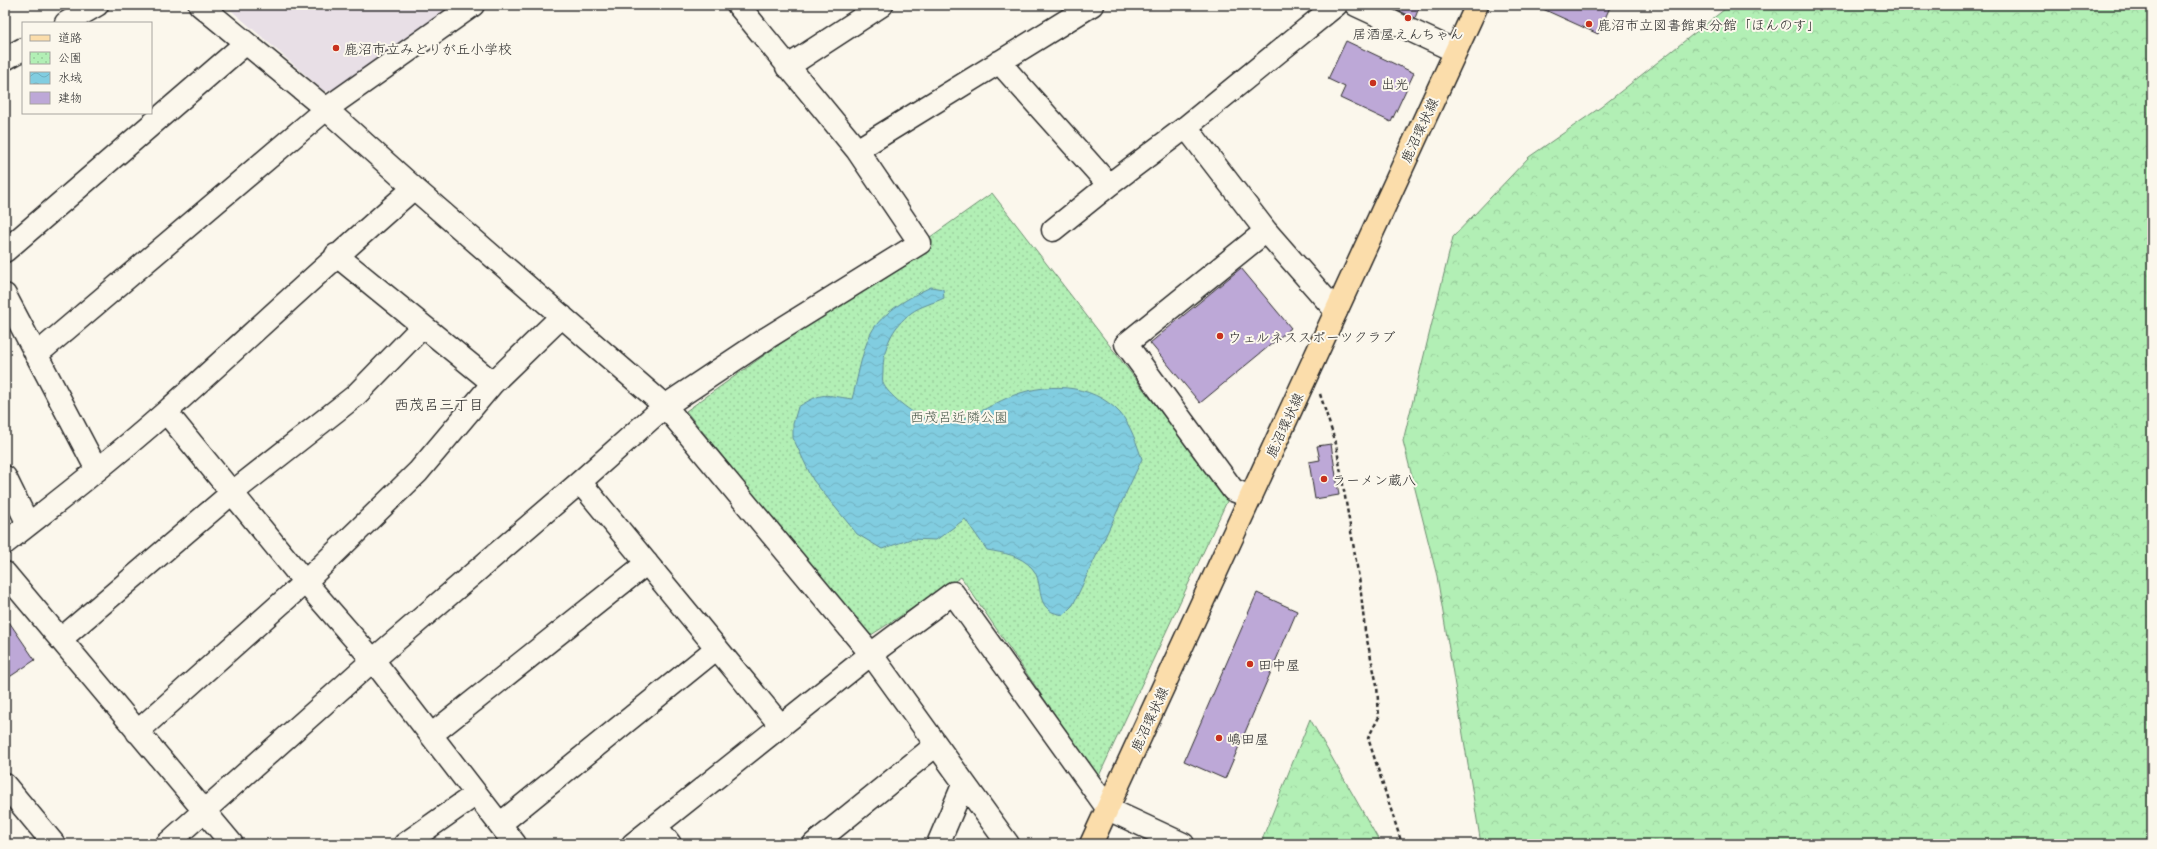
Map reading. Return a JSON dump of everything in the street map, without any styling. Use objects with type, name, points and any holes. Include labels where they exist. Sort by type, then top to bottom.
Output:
[{"type":"main road","name":"鹿沼環状線","points":[[1091,844],[1477,5]]},
{"type":"street","points":[[68,22],[97,5]]},
{"type":"street","points":[[200,5],[326,109],[414,188],[665,406],[871,654],[1008,844]]},
{"type":"street","points":[[36,355],[326,109],[473,5]]},
{"type":"street","points":[[167,844],[373,660],[580,482],[665,406],[767,338],[920,243],[857,150],[738,5]]},
{"type":"street","points":[[788,67],[882,5]]},
{"type":"street","points":[[857,150],[1092,5]]},
{"type":"street","points":[[1053,230],[1109,185],[1186,127],[1336,5]]},
{"type":"street","points":[[1356,5],[1455,51]]},
{"type":"street","points":[[5,252],[246,43]]},
{"type":"street","points":[[5,59],[22,49]]},
{"type":"street","points":[[999,62],[1109,185]]},
{"type":"street","points":[[1186,127],[1266,231],[1336,311]]},
{"type":"street","points":[[5,543],[97,470],[166,412],[336,255],[414,188]]},
{"type":"street","points":[[1251,497],[1233,490],[1126,344],[1266,231]]},
{"type":"street","points":[[336,255],[422,327],[493,383]]},
{"type":"street","points":[[5,295],[97,470]]},
{"type":"street","points":[[136,732],[305,582],[418,472],[493,383],[562,316]]},
{"type":"street","points":[[62,639],[233,492],[355,396],[422,327]]},
{"type":"street","points":[[166,412],[233,492],[305,582],[373,660],[515,844]]},
{"type":"street","points":[[5,477],[28,524]]},
{"type":"street","points":[[580,482],[781,726]]},
{"type":"street","points":[[431,735],[647,563]]},
{"type":"street","points":[[5,573],[62,639],[136,732],[205,810],[232,844]]},
{"type":"street","points":[[633,844],[871,654],[953,593],[1108,809],[1183,844]]},
{"type":"street","points":[[500,824],[717,648]]},
{"type":"street","points":[[814,844],[936,744]]},
{"type":"street","points":[[938,844],[964,783]]},
{"type":"street","points":[[5,785],[54,844]]},
{"type":"street","points":[[405,844],[476,794]]},
{"type":"street","points":[[656,826],[670,844]]},
{"type":"path","points":[[1311,365],[1336,444],[1360,584],[1365,631],[1376,685],[1379,716],[1368,738],[1402,844]]},
{"type":"shaded area","name":"鹿沼市立みどりが丘小学校","points":[[225,5],[460,5],[336,91],[324,91]]},
{"type":"green space","points":[[1730,5],[2152,5],[2152,844],[1481,844],[1437,576],[1403,441],[1453,237],[1529,157],[1601,107]]},
{"type":"green space","name":"西茂呂近隣公園","points":[[992,193],[1228,499],[1098,778],[961,577],[868,637],[686,411]]},
{"type":"green space","points":[[1310,719],[1381,844],[1263,844],[1263,837]]},
{"type":"water","points":[[931,287],[943,289],[944,298],[919,308],[904,319],[894,331],[890,339],[883,362],[883,383],[885,387],[907,408],[919,416],[936,421],[958,420],[1021,393],[1036,389],[1066,388],[1081,390],[1096,395],[1109,403],[1124,418],[1133,435],[1142,459],[1073,605],[1063,615],[1052,612],[1045,606],[1042,601],[1037,578],[1032,568],[1017,557],[987,550],[965,519],[936,540],[911,539],[882,549],[857,534],[813,480],[793,438],[793,424],[798,407],[819,396],[852,399],[860,366],[871,333],[889,312],[915,295]]},
{"type":"building","name":"居酒屋えんちゃん","points":[[1386,5],[1420,5],[1415,18]]},
{"type":"building","name":"鹿沼市立図書館東分館「ほんのす」","points":[[1534,5],[1611,5],[1598,34]]},
{"type":"building","name":"出光","points":[[1346,41],[1414,73],[1391,122],[1340,98],[1345,87],[1328,79]]},
{"type":"building","name":"ウェルネススポーツクラブ","points":[[1241,268],[1291,328],[1200,403],[1150,343]]},
{"type":"building","name":"ラーメン蔵八","points":[[1331,444],[1339,495],[1315,499],[1309,462],[1320,460],[1317,446]]},
{"type":"building","points":[[1257,593],[1297,611],[1225,779],[1184,761]]},
{"type":"building","points":[[5,616],[35,660],[5,680]]},
{"type":"place","name":"居酒屋えんちゃん","points":[[1408,18]]},
{"type":"place","name":"鹿沼市立図書館東分館「ほんのす」","points":[[1589,24]]},
{"type":"place","name":"鹿沼市立みどりが丘小学校","points":[[336,48]]},
{"type":"place","name":"出光","points":[[1373,83]]},
{"type":"place","name":"ウェルネススポーツクラブ","points":[[1220,336]]},
{"type":"place","name":"ラーメン蔵八","points":[[1324,479]]},
{"type":"place","name":"田中屋","points":[[1250,664]]},
{"type":"place","name":"嶋田屋","points":[[1219,738]]},
{"type":"district","name":"西茂呂三丁目","points":[[439,404]]}]
